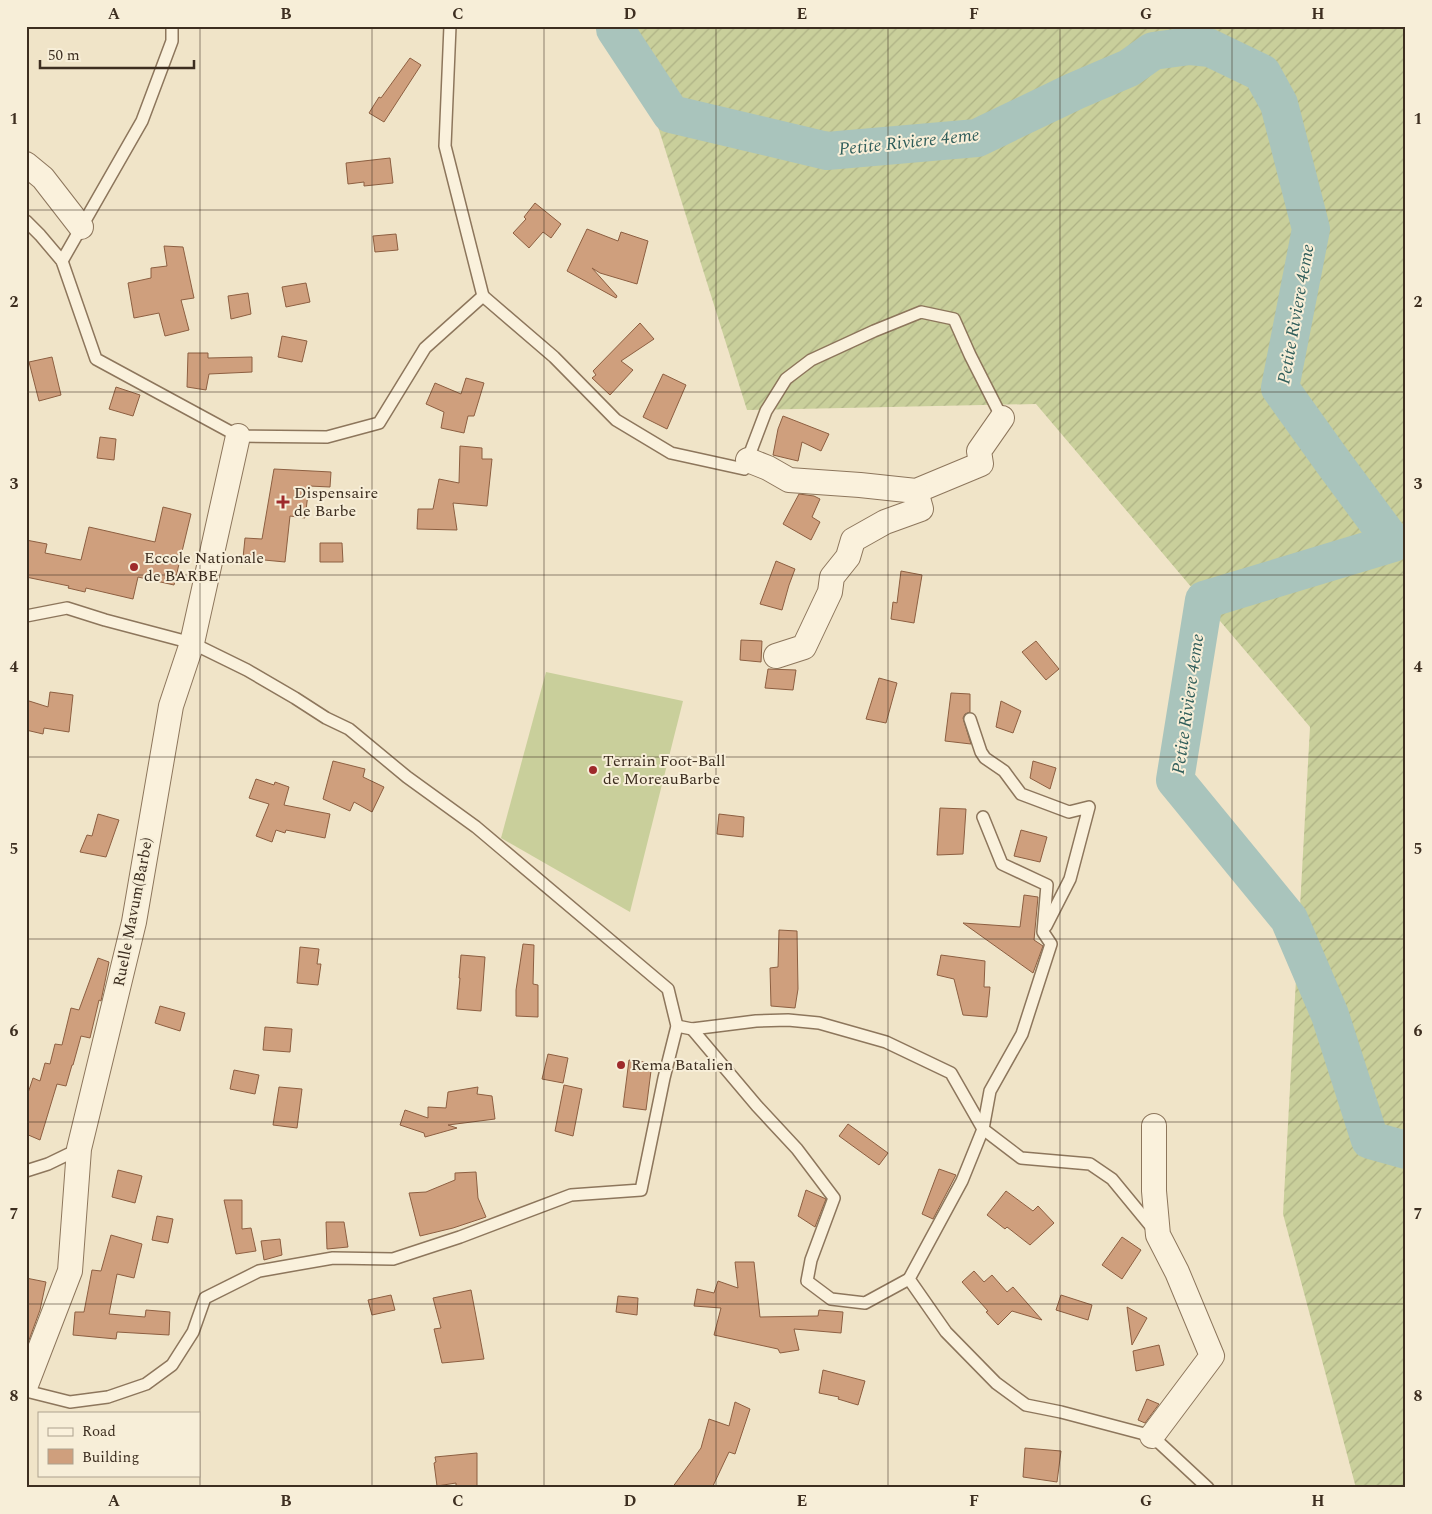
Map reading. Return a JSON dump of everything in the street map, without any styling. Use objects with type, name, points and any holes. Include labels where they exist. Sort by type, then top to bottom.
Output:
[{"type":"street","points":[[26,164],[44,178],[81,227]]},
{"type":"street","points":[[748,460],[768,468],[789,480],[916,491],[981,464],[979,451],[1002,418]]},
{"type":"street","name":"Ruelle Mavum(Barbe)","points":[[26,1385],[70,1271],[79,1149],[134,922],[171,706],[192,643],[238,436]]},
{"type":"street","points":[[776,656],[804,647],[830,592],[832,577],[848,557],[853,540],[885,522],[921,509],[916,491]]},
{"type":"street","points":[[1152,1436],[1212,1356],[1177,1272],[1158,1235],[1154,1190],[1154,1126]]},
{"type":"lane","points":[[62,261],[142,121],[172,40],[172,26]]},
{"type":"lane","points":[[450,26],[445,146],[483,296],[554,357],[616,420],[671,453],[744,469],[766,411],[786,379],[811,360],[921,312],[954,318],[970,355],[1002,418]]},
{"type":"lane","points":[[26,222],[62,261],[96,358],[238,436],[326,437],[379,422],[426,348],[483,296]]},
{"type":"lane","points":[[26,616],[68,608],[192,643],[247,670],[326,718],[349,729],[407,777],[476,826],[668,989],[677,1026],[664,1078],[641,1190],[571,1195],[460,1237],[393,1259],[334,1258],[260,1270],[206,1298],[193,1332],[172,1365],[146,1384],[108,1397],[70,1402],[26,1391]]},
{"type":"lane","points":[[970,719],[981,752],[985,758],[1004,771],[1021,794],[1069,812],[1089,807],[1070,879],[1043,932]]},
{"type":"lane","points":[[692,1029],[757,1106],[797,1149],[834,1198],[811,1260],[807,1281],[831,1299],[865,1303],[909,1279],[962,1181],[983,1129],[990,1091],[1022,1034],[1051,944],[1043,932],[1047,885],[1002,864],[983,817]]},
{"type":"lane","points":[[677,1026],[692,1029],[756,1021],[819,1022],[886,1042],[950,1073],[983,1129],[1021,1158],[1090,1164],[1112,1180],[1158,1235]]},
{"type":"lane","points":[[26,1171],[48,1164],[79,1149]]},
{"type":"lane","points":[[909,1279],[946,1332],[996,1383],[1026,1405],[1061,1412],[1152,1436],[1208,1488]]},
{"type":"green space","points":[[622,26],[1406,26],[1406,1488],[1356,1488],[1283,1214],[1310,727],[1036,404],[747,410],[638,63]]},
{"type":"green space","name":"Terrain Foot-Ball de MoreauBarbe","points":[[546,672],[683,701],[630,912],[501,838]]},
{"type":"building","points":[[410,58],[421,65],[384,122],[369,113],[379,97],[381,98]]},
{"type":"building","points":[[390,158],[393,183],[364,186],[364,182],[348,184],[346,163]]},
{"type":"building","points":[[535,203],[561,224],[551,238],[543,232],[529,248],[513,233],[526,219],[524,217]]},
{"type":"building","points":[[587,229],[618,241],[621,232],[648,241],[637,284],[600,273],[592,268],[617,296],[616,298],[567,271]]},
{"type":"building","points":[[396,234],[398,250],[375,252],[373,236]]},
{"type":"building","points":[[164,246],[183,247],[194,298],[181,300],[189,330],[165,336],[159,313],[134,318],[128,283],[151,278],[151,268],[167,266]]},
{"type":"building","points":[[306,283],[310,302],[286,307],[282,287]]},
{"type":"building","points":[[248,293],[251,314],[231,319],[228,296]]},
{"type":"building","points":[[640,323],[654,339],[621,361],[633,370],[610,395],[592,378],[596,375],[593,371]]},
{"type":"building","points":[[282,336],[307,341],[302,362],[278,357]]},
{"type":"building","points":[[188,353],[208,353],[208,358],[252,357],[252,372],[209,374],[206,390],[187,387]]},
{"type":"building","points":[[52,357],[61,395],[39,401],[29,362]]},
{"type":"building","points":[[663,374],[686,385],[667,429],[643,417]]},
{"type":"building","points":[[466,378],[484,383],[474,416],[468,416],[464,433],[441,428],[444,412],[426,404],[435,383],[461,394]]},
{"type":"building","points":[[116,387],[140,395],[133,416],[109,409]]},
{"type":"building","points":[[783,416],[829,434],[821,451],[802,442],[798,461],[773,455],[778,429]]},
{"type":"building","points":[[100,437],[116,439],[114,460],[97,458]]},
{"type":"building","points":[[460,446],[482,448],[482,459],[492,459],[487,506],[453,503],[457,530],[417,529],[418,509],[433,509],[439,479],[459,483]]},
{"type":"building","points":[[274,469],[331,472],[330,487],[309,486],[305,518],[290,516],[285,562],[243,558],[245,538],[262,539]]},
{"type":"building","points":[[799,494],[814,496],[820,499],[812,517],[820,522],[811,540],[783,524]]},
{"type":"building","points":[[163,507],[191,514],[174,585],[138,577],[133,599],[86,588],[85,592],[68,588],[69,586],[26,577],[26,540],[47,544],[45,553],[81,560],[89,527],[155,542]]},
{"type":"building","points":[[320,543],[342,543],[343,562],[320,562]]},
{"type":"building","points":[[776,561],[795,569],[782,610],[760,604]]},
{"type":"building","points":[[901,571],[922,575],[914,623],[891,619],[893,602],[897,603]]},
{"type":"building","points":[[741,640],[762,641],[761,662],[740,660]]},
{"type":"building","points":[[1036,641],[1059,669],[1046,680],[1022,652]]},
{"type":"building","points":[[768,669],[796,670],[793,690],[765,688]]},
{"type":"building","points":[[879,678],[897,683],[886,723],[866,719]]},
{"type":"building","points":[[50,692],[73,695],[69,732],[44,728],[43,734],[26,730],[26,700],[48,707]]},
{"type":"building","points":[[951,693],[970,694],[970,712],[965,714],[963,718],[971,744],[945,741]]},
{"type":"building","points":[[1001,701],[1021,711],[1013,733],[996,727]]},
{"type":"building","points":[[333,761],[365,769],[363,777],[384,787],[372,812],[354,802],[350,811],[323,799]]},
{"type":"building","points":[[1033,761],[1056,768],[1050,789],[1030,778]]},
{"type":"building","points":[[256,779],[274,785],[275,782],[289,787],[284,805],[330,814],[325,838],[286,830],[285,833],[276,830],[272,842],[256,836],[269,804],[249,798]]},
{"type":"building","points":[[940,808],[966,809],[963,854],[937,855]]},
{"type":"building","points":[[98,814],[119,820],[106,857],[80,852],[87,835],[92,836]]},
{"type":"building","points":[[719,814],[744,817],[743,837],[717,834]]},
{"type":"building","points":[[1021,830],[1047,837],[1040,862],[1014,856]]},
{"type":"building","points":[[1024,895],[1038,897],[1034,940],[1043,946],[1033,973],[963,923],[1020,927]]},
{"type":"building","points":[[779,930],[797,931],[798,989],[795,1008],[771,1006],[770,968],[778,967]]},
{"type":"building","points":[[523,944],[534,945],[533,984],[538,985],[538,1017],[516,1016],[516,990]]},
{"type":"building","points":[[300,947],[319,949],[317,964],[321,964],[318,985],[297,983]]},
{"type":"building","points":[[461,955],[485,957],[481,1011],[457,1009]]},
{"type":"building","points":[[941,955],[985,961],[984,987],[990,987],[987,1017],[963,1015],[954,979],[937,975]]},
{"type":"building","points":[[98,958],[109,962],[101,1001],[99,1000],[90,1038],[81,1036],[66,1086],[57,1084],[40,1140],[26,1134],[26,1099],[33,1078],[40,1081],[45,1063],[50,1064],[55,1044],[62,1045],[71,1008],[79,1010]]},
{"type":"building","points":[[160,1006],[185,1013],[180,1031],[155,1023]]},
{"type":"building","points":[[265,1027],[292,1029],[290,1052],[263,1050]]},
{"type":"building","points":[[548,1054],[568,1058],[563,1083],[542,1079]]},
{"type":"building","points":[[629,1060],[652,1063],[646,1110],[623,1107]]},
{"type":"building","points":[[234,1070],[259,1075],[255,1094],[230,1089]]},
{"type":"building","points":[[564,1085],[582,1089],[573,1136],[555,1131]]},
{"type":"building","points":[[279,1087],[302,1089],[297,1128],[273,1125]]},
{"type":"building","points":[[478,1087],[477,1094],[492,1096],[495,1119],[448,1125],[457,1128],[425,1137],[424,1133],[400,1125],[405,1110],[428,1118],[428,1107],[446,1108],[448,1092]]},
{"type":"building","points":[[848,1124],[888,1153],[879,1165],[839,1136]]},
{"type":"building","points":[[939,1169],[956,1175],[933,1219],[922,1214]]},
{"type":"building","points":[[118,1170],[142,1176],[135,1203],[112,1197]]},
{"type":"building","points":[[476,1172],[478,1198],[486,1217],[420,1236],[409,1193],[426,1192],[455,1180],[455,1173]]},
{"type":"building","points":[[806,1190],[826,1199],[815,1227],[798,1216]]},
{"type":"building","points":[[1006,1191],[1033,1211],[1038,1206],[1054,1223],[1030,1245],[1007,1227],[1005,1229],[987,1215]]},
{"type":"building","points":[[224,1200],[242,1200],[242,1229],[251,1228],[256,1251],[236,1254]]},
{"type":"building","points":[[157,1216],[173,1219],[168,1243],[152,1240]]},
{"type":"building","points":[[326,1222],[344,1222],[348,1247],[327,1249]]},
{"type":"building","points":[[111,1235],[142,1244],[134,1278],[117,1274],[109,1314],[145,1317],[146,1310],[170,1312],[169,1335],[117,1332],[116,1339],[73,1335],[75,1312],[84,1312],[92,1270],[101,1271]]},
{"type":"building","points":[[1122,1237],[1141,1250],[1122,1279],[1102,1265]]},
{"type":"building","points":[[280,1239],[282,1255],[264,1260],[261,1241]]},
{"type":"building","points":[[735,1262],[754,1262],[760,1317],[818,1316],[819,1310],[843,1312],[841,1333],[794,1329],[799,1350],[780,1353],[778,1349],[714,1335],[721,1308],[694,1306],[697,1289],[714,1293],[718,1281],[738,1288]]},
{"type":"building","points":[[974,1271],[984,1282],[992,1275],[1007,1292],[1013,1287],[1042,1320],[1012,1311],[998,1325],[962,1282]]},
{"type":"building","points":[[26,1278],[46,1282],[40,1310],[29,1340],[26,1339]]},
{"type":"building","points":[[471,1290],[484,1359],[442,1363],[434,1329],[441,1328],[433,1298]]},
{"type":"building","points":[[391,1295],[395,1310],[372,1315],[368,1300]]},
{"type":"building","points":[[1061,1295],[1092,1305],[1088,1320],[1056,1310]]},
{"type":"building","points":[[618,1296],[638,1298],[637,1315],[616,1312]]},
{"type":"building","points":[[1127,1307],[1147,1318],[1132,1345]]},
{"type":"building","points":[[1159,1345],[1164,1365],[1136,1371],[1133,1351]]},
{"type":"building","points":[[823,1370],[865,1381],[858,1405],[838,1399],[839,1397],[819,1393]]},
{"type":"building","points":[[1147,1399],[1159,1404],[1145,1423],[1138,1420]]},
{"type":"building","points":[[735,1402],[750,1409],[735,1454],[729,1452],[712,1488],[672,1488],[701,1448],[709,1419],[729,1426]]},
{"type":"building","points":[[1025,1448],[1061,1451],[1057,1482],[1023,1477]]},
{"type":"building","points":[[477,1453],[477,1486],[456,1486],[456,1483],[437,1486],[435,1457]]},
{"type":"waterway","name":"Petite Riviere 4eme","points":[[618,26],[615,29],[671,114],[827,151],[977,138],[1075,91],[1129,68],[1153,51],[1190,46],[1210,48],[1262,73],[1279,104],[1311,229],[1280,388],[1393,543],[1204,600],[1175,780],[1289,919],[1330,1015],[1370,1140],[1406,1150]]},
{"type":"place","name":"Dispensaire de Barbe","points":[[283,502]]},
{"type":"place","name":"Eccole Nationale de BARBE","points":[[134,567]]},
{"type":"place","name":"Terrain Foot-Ball de MoreauBarbe","points":[[593,770]]},
{"type":"place","name":"Rema Batalien","points":[[621,1065]]}]
